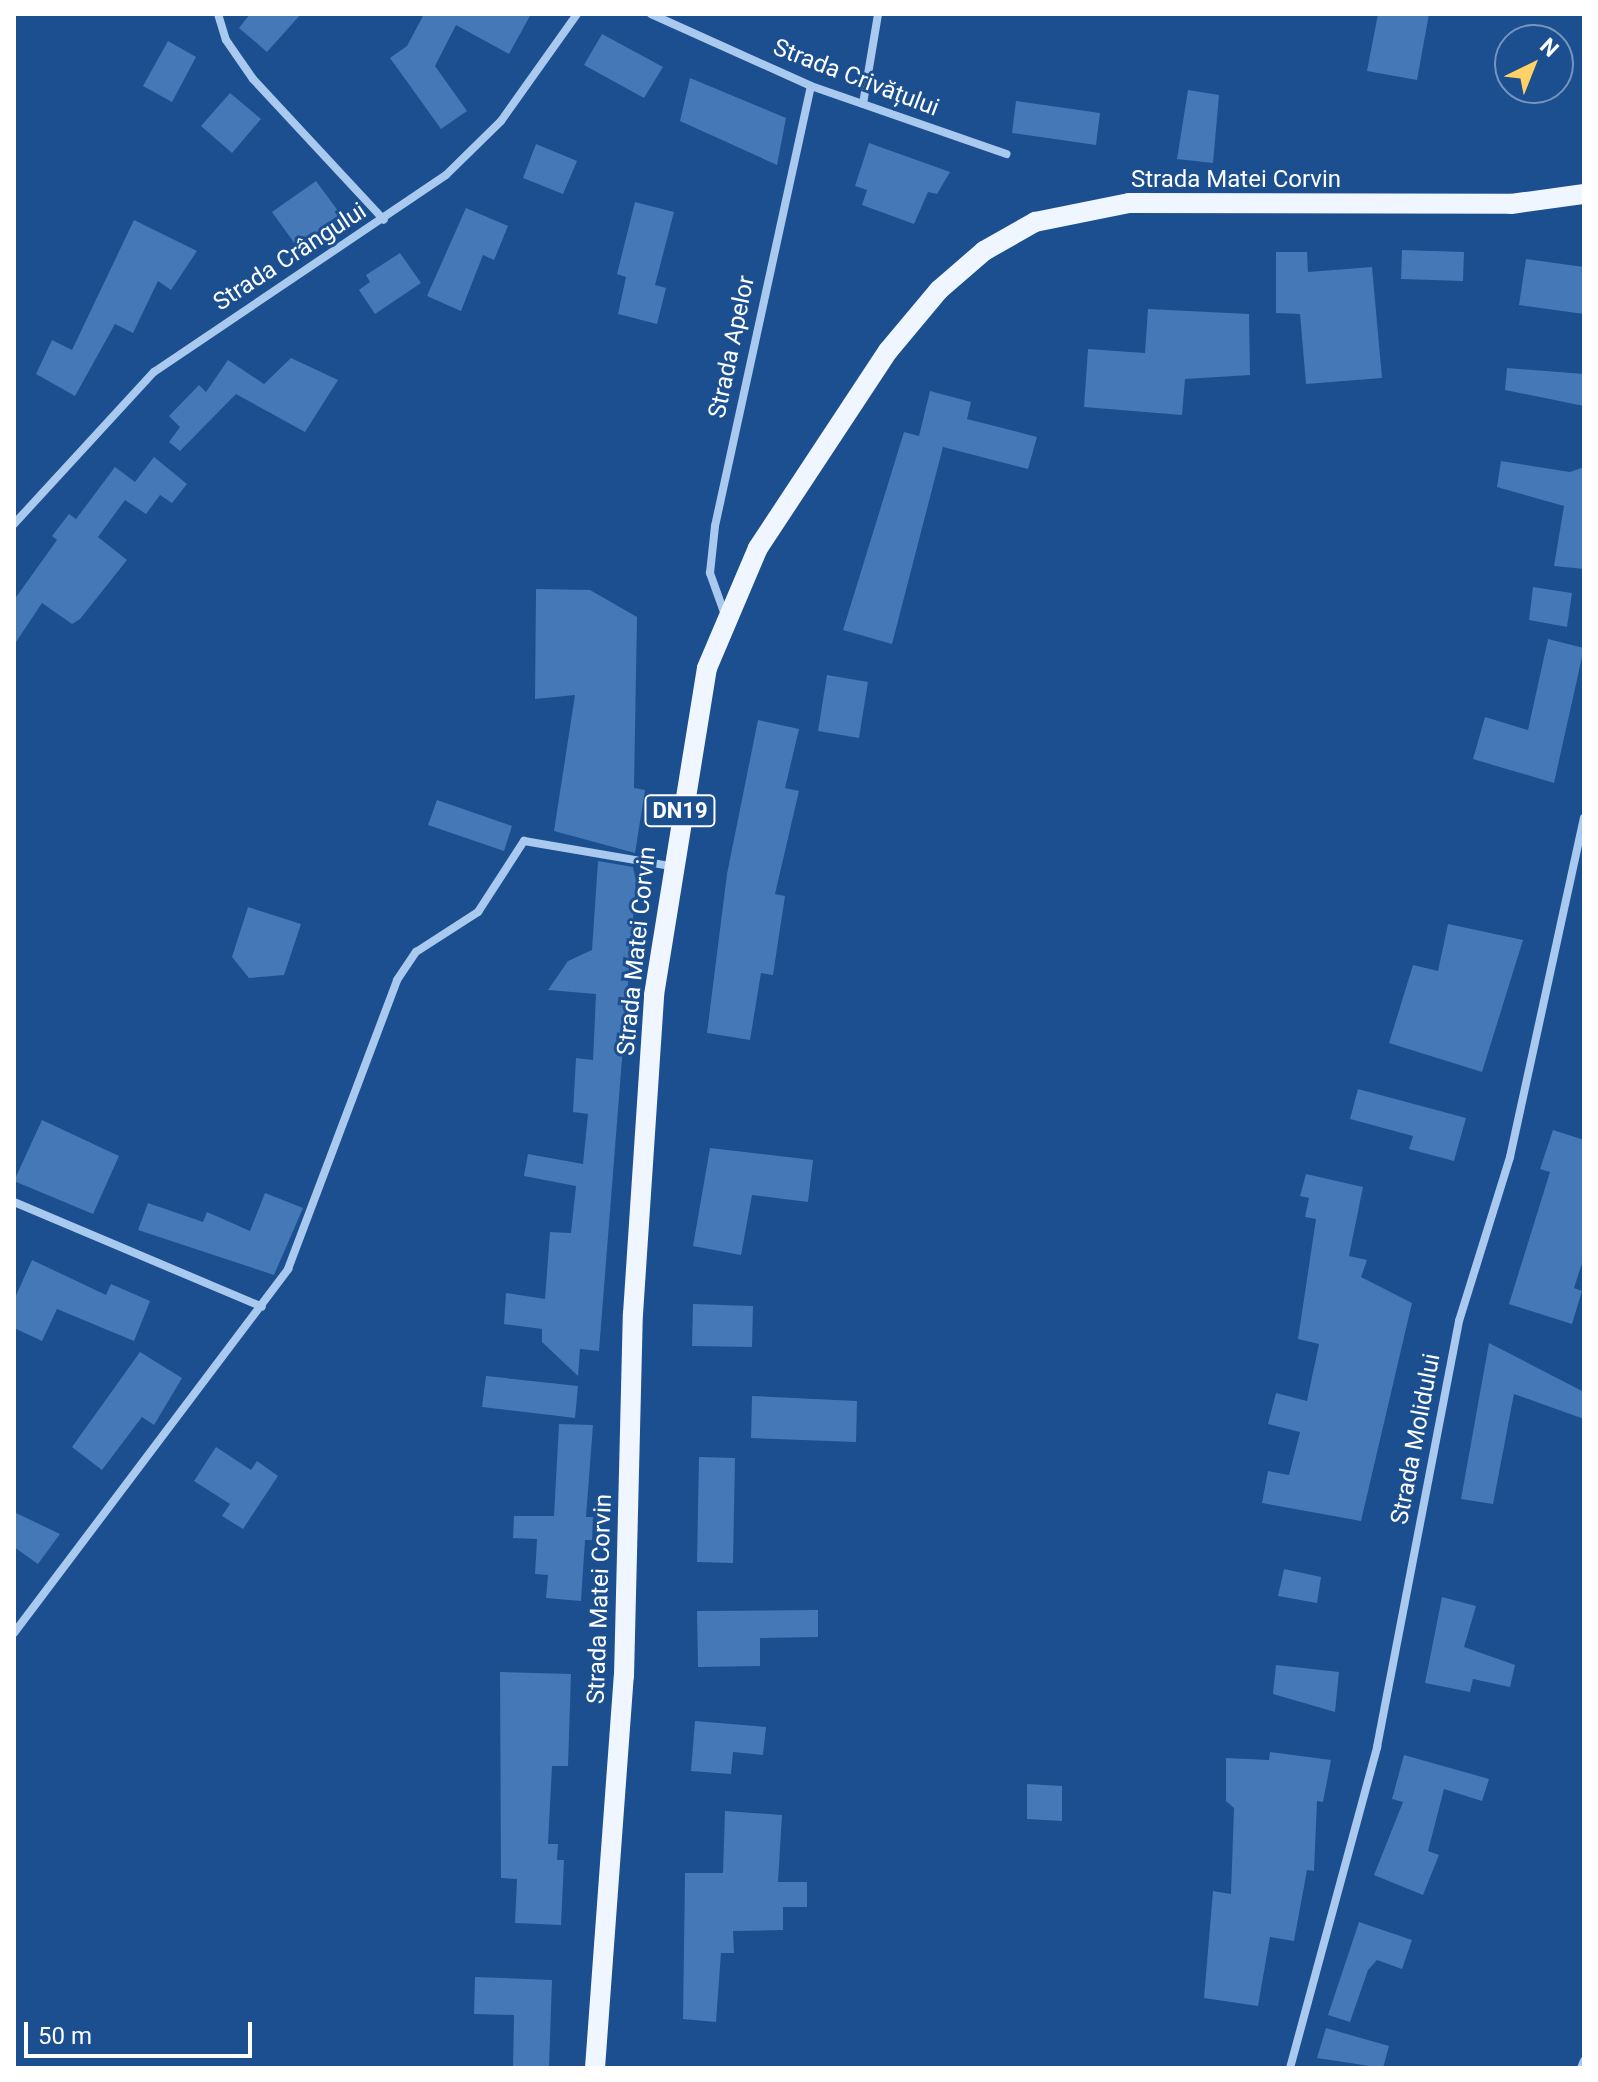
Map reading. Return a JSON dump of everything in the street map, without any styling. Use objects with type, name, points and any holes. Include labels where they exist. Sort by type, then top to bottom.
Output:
[{"type":"main road","name":"Strada Matei Corvin","points":[[595,2068],[625,1660],[633,1314],[654,995],[671,866],[707,668],[725,615],[758,548],[888,351],[939,290],[984,251],[1035,222],[1129,203],[1511,204],[1584,194]]},
{"type":"street","points":[[218,14],[226,40],[253,79],[384,220]]},
{"type":"street","name":"Strada Crângului","points":[[14,524],[154,372],[384,220],[501,121],[577,14]]},
{"type":"street","name":"Strada Crivățului","points":[[651,14],[811,86],[1006,154]]},
{"type":"street","points":[[863,104],[878,14]]},
{"type":"street","name":"Strada Apelor","points":[[725,615],[710,573],[715,526],[811,86]]},
{"type":"street","name":"Strada Molidului","points":[[1290,2068],[1377,1747],[1459,1321],[1510,1157],[1584,818]]},
{"type":"street","points":[[14,1633],[262,1307],[307,1231],[397,980],[416,952],[478,912],[524,841],[671,866]]},
{"type":"street","points":[[14,1202],[262,1307]]},
{"type":"street","points":[[1581,2068],[1584,2061]]},
{"type":"building","points":[[250,14],[301,14],[267,52],[239,28]]},
{"type":"building","points":[[424,14],[531,14],[509,54],[456,25],[435,66],[467,111],[441,129],[390,58],[407,46]]},
{"type":"building","points":[[1378,14],[1429,14],[1417,80],[1367,71]]},
{"type":"building","points":[[602,34],[663,67],[644,98],[584,65]]},
{"type":"building","points":[[168,41],[196,57],[172,102],[143,86]]},
{"type":"building","points":[[690,78],[786,118],[777,165],[680,121]]},
{"type":"building","points":[[1188,90],[1219,95],[1213,163],[1177,159]]},
{"type":"building","points":[[230,93],[261,119],[232,153],[201,126]]},
{"type":"building","points":[[1016,101],[1100,113],[1096,145],[1012,133]]},
{"type":"building","points":[[869,143],[950,172],[937,194],[928,192],[914,224],[862,205],[867,190],[855,186]]},
{"type":"building","points":[[536,144],[577,161],[563,194],[523,178]]},
{"type":"building","points":[[316,181],[344,219],[300,251],[272,212]]},
{"type":"building","points":[[635,202],[674,212],[655,285],[666,288],[657,324],[618,314],[626,277],[617,274]]},
{"type":"building","points":[[466,208],[508,226],[494,260],[483,255],[461,311],[427,296]]},
{"type":"building","points":[[134,220],[197,251],[171,290],[158,281],[133,333],[115,324],[75,396],[36,374],[52,340],[72,350]]},
{"type":"building","points":[[1402,250],[1464,252],[1463,281],[1401,279]]},
{"type":"building","points":[[1276,252],[1307,252],[1308,272],[1372,267],[1382,378],[1306,384],[1300,314],[1276,313]]},
{"type":"building","points":[[400,253],[421,283],[375,314],[359,290],[370,282],[366,275]]},
{"type":"building","points":[[1526,259],[1584,267],[1584,314],[1519,305]]},
{"type":"building","points":[[1148,309],[1249,314],[1250,375],[1185,379],[1182,415],[1084,407],[1088,349],[1145,353]]},
{"type":"building","points":[[291,358],[338,380],[305,432],[236,394],[180,451],[169,442],[180,427],[169,416],[199,385],[206,392],[228,360],[264,384]]},
{"type":"building","points":[[1507,368],[1584,374],[1584,406],[1505,390]]},
{"type":"building","points":[[930,391],[971,402],[967,419],[1037,437],[1028,469],[943,447],[892,644],[843,630],[904,432],[919,436]]},
{"type":"building","points":[[154,457],[187,484],[172,503],[160,495],[146,514],[125,500],[98,537],[127,560],[80,619],[72,624],[42,603],[14,645],[14,600],[57,540],[52,536],[69,514],[76,519],[115,467],[135,482]]},
{"type":"building","points":[[1501,461],[1570,472],[1584,467],[1584,569],[1554,566],[1564,506],[1497,487]]},
{"type":"building","points":[[1533,587],[1572,593],[1567,627],[1529,620]]},
{"type":"building","points":[[536,589],[590,590],[637,617],[634,788],[645,790],[635,853],[554,831],[575,695],[535,699]]},
{"type":"building","points":[[1548,639],[1584,648],[1554,783],[1473,759],[1485,717],[1528,730]]},
{"type":"building","points":[[827,675],[868,682],[859,738],[818,731]]},
{"type":"building","points":[[758,720],[799,729],[785,788],[799,791],[775,894],[785,896],[773,975],[761,973],[750,1040],[707,1033],[727,874]]},
{"type":"building","points":[[437,800],[512,826],[504,851],[428,825]]},
{"type":"building","points":[[598,861],[633,867],[636,881],[599,1351],[580,1349],[578,1376],[542,1342],[542,1329],[504,1324],[506,1293],[545,1299],[550,1232],[571,1233],[576,1186],[524,1176],[528,1154],[583,1164],[588,1114],[573,1112],[576,1058],[593,1060],[596,994],[548,990],[568,961],[592,950]]},
{"type":"building","points":[[248,907],[301,924],[284,975],[249,978],[232,957]]},
{"type":"building","points":[[1448,924],[1523,940],[1482,1072],[1389,1043],[1413,965],[1438,971]]},
{"type":"building","points":[[1358,1089],[1466,1118],[1454,1161],[1409,1149],[1413,1136],[1350,1119]]},
{"type":"building","points":[[42,1120],[119,1156],[93,1214],[14,1181]]},
{"type":"building","points":[[1553,1130],[1584,1140],[1584,1257],[1574,1288],[1582,1291],[1572,1324],[1509,1304],[1550,1172],[1540,1169]]},
{"type":"building","points":[[710,1148],[813,1160],[808,1202],[752,1195],[741,1255],[693,1246]]},
{"type":"building","points":[[1306,1174],[1363,1187],[1349,1256],[1367,1260],[1361,1277],[1412,1303],[1361,1521],[1262,1503],[1268,1471],[1289,1475],[1300,1432],[1268,1424],[1276,1393],[1307,1401],[1319,1344],[1298,1339],[1316,1219],[1305,1217],[1309,1198],[1300,1196]]},
{"type":"building","points":[[265,1193],[303,1208],[274,1275],[138,1230],[148,1203],[203,1222],[207,1212],[250,1231]]},
{"type":"building","points":[[32,1260],[106,1295],[111,1284],[150,1301],[134,1341],[57,1309],[42,1341],[14,1328],[14,1300]]},
{"type":"building","points":[[693,1304],[753,1306],[752,1347],[692,1346]]},
{"type":"building","points":[[1489,1343],[1584,1392],[1584,1419],[1514,1394],[1493,1504],[1461,1499]]},
{"type":"building","points":[[140,1352],[182,1378],[154,1425],[142,1417],[102,1470],[72,1447]]},
{"type":"building","points":[[486,1376],[578,1386],[575,1418],[482,1407]]},
{"type":"building","points":[[752,1396],[857,1401],[856,1442],[751,1438]]},
{"type":"building","points":[[559,1424],[593,1425],[586,1517],[593,1517],[592,1540],[585,1540],[581,1601],[546,1598],[548,1575],[535,1574],[537,1539],[513,1538],[514,1516],[554,1516]]},
{"type":"building","points":[[216,1447],[251,1470],[257,1461],[278,1476],[243,1529],[222,1516],[230,1504],[194,1481]]},
{"type":"building","points":[[699,1457],[735,1458],[733,1563],[697,1562]]},
{"type":"building","points":[[14,1512],[60,1534],[38,1564],[14,1547]]},
{"type":"building","points":[[1284,1569],[1321,1577],[1317,1603],[1278,1596]]},
{"type":"building","points":[[1442,1597],[1476,1606],[1464,1647],[1515,1665],[1510,1687],[1473,1679],[1470,1692],[1425,1683]]},
{"type":"building","points":[[818,1610],[818,1637],[760,1638],[760,1666],[698,1667],[697,1611]]},
{"type":"building","points":[[1276,1665],[1339,1672],[1335,1712],[1273,1694]]},
{"type":"building","points":[[500,1672],[571,1674],[568,1766],[552,1766],[548,1844],[558,1844],[557,1860],[564,1860],[561,1925],[515,1923],[517,1879],[501,1878]]},
{"type":"building","points":[[695,1721],[766,1727],[763,1755],[733,1752],[731,1774],[691,1771]]},
{"type":"building","points":[[1270,1752],[1331,1760],[1323,1802],[1317,1801],[1314,1871],[1307,1870],[1294,1941],[1270,1937],[1258,2006],[1204,1998],[1213,1891],[1231,1894],[1234,1808],[1226,1801],[1226,1758],[1269,1760]]},
{"type":"building","points":[[1404,1755],[1489,1779],[1482,1801],[1444,1789],[1428,1851],[1439,1855],[1423,1895],[1374,1875],[1403,1802],[1392,1799]]},
{"type":"building","points":[[1027,1784],[1062,1786],[1062,1821],[1027,1819]]},
{"type":"building","points":[[725,1811],[782,1815],[778,1882],[807,1882],[807,1907],[783,1907],[783,1930],[733,1931],[734,1953],[721,1953],[716,2022],[683,2019],[685,1873],[723,1873]]},
{"type":"building","points":[[1359,1922],[1412,1940],[1402,1969],[1377,1960],[1368,1970],[1350,2022],[1328,2015]]},
{"type":"building","points":[[475,1977],[552,1980],[549,2068],[513,2068],[514,2015],[474,2014]]},
{"type":"building","points":[[1326,2028],[1389,2046],[1383,2068],[1317,2058]]}]
